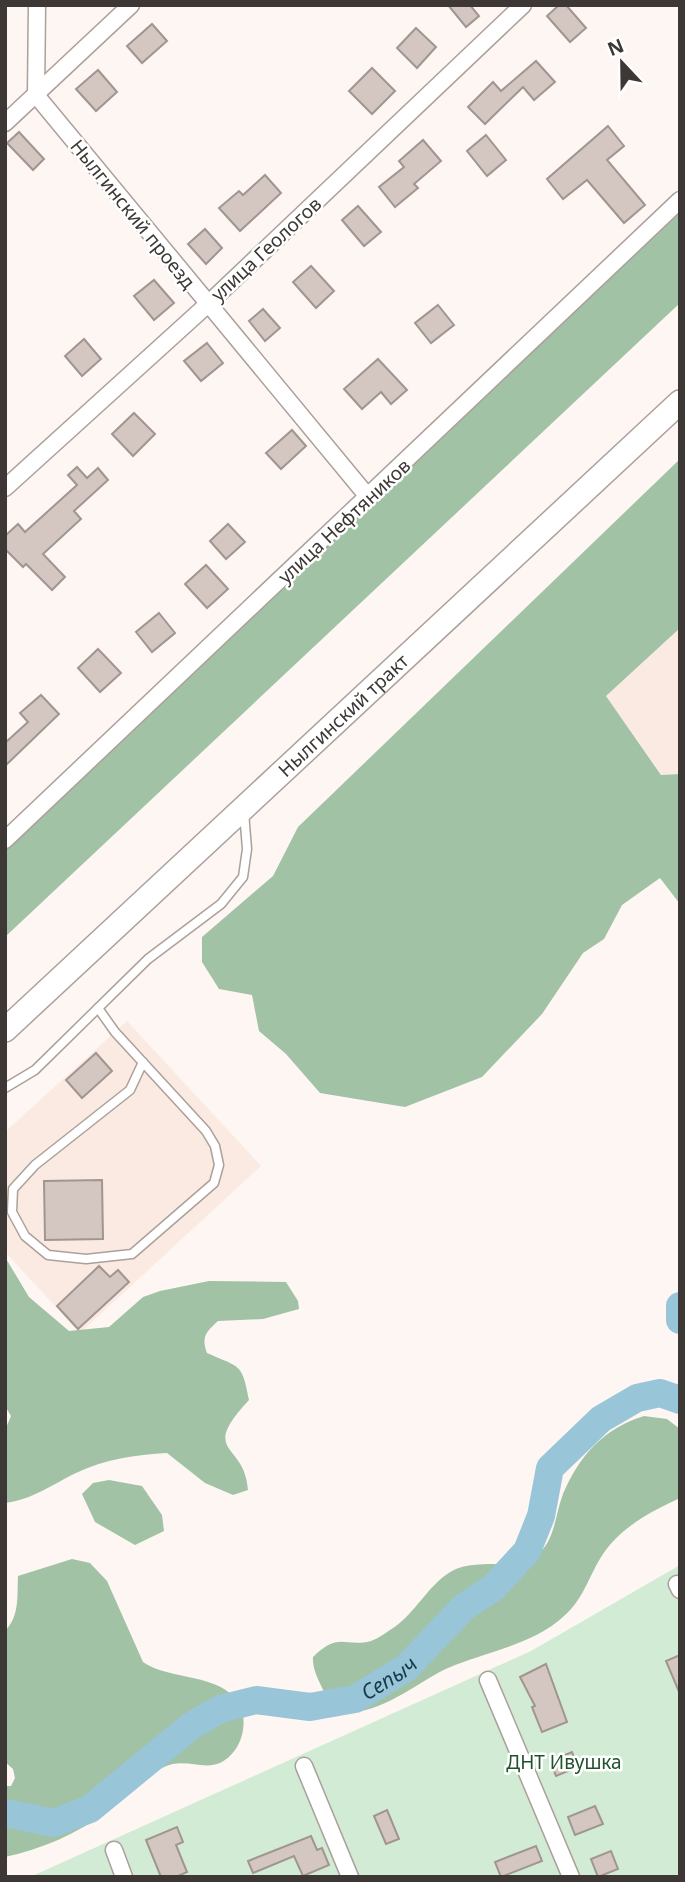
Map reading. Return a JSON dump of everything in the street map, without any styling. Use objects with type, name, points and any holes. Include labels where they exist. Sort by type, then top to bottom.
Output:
[{"type":"main road","name":"Нылгинский тракт","points":[[5,1030],[680,402]]},
{"type":"street","points":[[36,95],[37,5]]},
{"type":"street","points":[[5,123],[131,5]]},
{"type":"street","name":"улица Геологов","points":[[5,488],[208,304],[523,5]]},
{"type":"street","name":"Нылгинский проезд","points":[[36,95],[369,498]]},
{"type":"street","name":"улица Нефтяников","points":[[5,840],[369,498],[680,200]]},
{"type":"street","points":[[488,1680],[571,1877]]},
{"type":"street","points":[[304,1766],[350,1877]]},
{"type":"street","points":[[114,1850],[124,1877]]},
{"type":"lane","points":[[5,1088],[35,1070],[148,959],[221,904],[243,877],[247,849],[243,808]]},
{"type":"lane","points":[[99,1008],[115,1032],[206,1131],[215,1146],[219,1165],[214,1183],[132,1254],[86,1259],[48,1255],[25,1236],[12,1212],[13,1189],[35,1165],[130,1090],[142,1062]]},
{"type":"shaded area","points":[[680,628],[680,774],[662,775],[606,696]]},
{"type":"shaded area","points":[[127,1021],[261,1166],[80,1333],[5,1252],[5,1132]]},
{"type":"green space","points":[[680,211],[680,303],[5,937],[5,845]]},
{"type":"green space","points":[[680,459],[680,628],[606,696],[661,775],[680,774],[680,904],[660,878],[622,905],[604,939],[583,953],[542,1014],[482,1077],[405,1107],[320,1093],[286,1054],[259,1031],[252,995],[219,989],[202,962],[202,937],[273,876],[298,827]]},
{"type":"green space","points":[[5,1257],[29,1297],[69,1331],[109,1327],[143,1297],[160,1291],[209,1281],[286,1282],[298,1301],[299,1309],[263,1319],[218,1321],[205,1339],[207,1353],[233,1364],[244,1379],[249,1400],[234,1418],[225,1440],[240,1463],[248,1490],[233,1495],[205,1483],[167,1453],[98,1464],[33,1495],[5,1503],[5,1430],[11,1416],[5,1406]]},
{"type":"green space","points":[[644,1416],[667,1419],[680,1429],[680,1498],[648,1514],[610,1544],[581,1594],[564,1616],[538,1634],[448,1668],[383,1704],[349,1712],[335,1706],[318,1679],[313,1657],[336,1642],[362,1643],[380,1636],[399,1624],[438,1581],[456,1569],[516,1563],[542,1551],[551,1536],[569,1480],[585,1456],[605,1436]]},
{"type":"green space","points":[[109,1480],[142,1486],[162,1515],[164,1531],[135,1545],[95,1522],[82,1494],[93,1483]]},
{"type":"green space","points":[[72,1559],[90,1563],[107,1581],[143,1662],[154,1668],[207,1682],[231,1694],[241,1709],[244,1721],[242,1733],[235,1750],[218,1764],[182,1763],[162,1768],[84,1827],[32,1850],[5,1857],[5,1786],[11,1786],[15,1778],[13,1769],[5,1762],[5,1631],[15,1612],[18,1576]]},
{"type":"green space","name":"ДНТ Ивушка","points":[[680,1565],[680,1877],[30,1877],[531,1651]]},
{"type":"building","points":[[448,5],[470,5],[479,16],[466,27]]},
{"type":"building","points":[[559,5],[566,5],[586,28],[570,42],[547,16]]},
{"type":"building","points":[[152,24],[167,41],[142,63],[127,46]]},
{"type":"building","points":[[416,28],[436,47],[417,68],[397,48]]},
{"type":"building","points":[[536,61],[555,82],[534,100],[523,87],[485,124],[468,107],[493,82],[501,91]]},
{"type":"building","points":[[372,68],[395,91],[372,114],[349,91]]},
{"type":"building","points":[[98,70],[117,92],[96,111],[76,89]]},
{"type":"building","points":[[608,126],[624,146],[607,160],[645,205],[624,223],[587,180],[563,199],[547,179]]},
{"type":"building","points":[[19,132],[44,159],[33,170],[7,143]]},
{"type":"building","points":[[486,135],[506,160],[487,176],[467,151]]},
{"type":"building","points":[[423,140],[441,161],[414,184],[418,188],[395,207],[379,187],[404,167],[399,161]]},
{"type":"building","points":[[265,175],[281,193],[240,231],[219,208],[239,191],[243,195]]},
{"type":"building","points":[[358,206],[381,232],[364,246],[342,220]]},
{"type":"building","points":[[205,229],[222,248],[206,264],[188,244]]},
{"type":"building","points":[[311,266],[334,291],[316,308],[293,282]]},
{"type":"building","points":[[154,280],[174,303],[154,320],[134,296]]},
{"type":"building","points":[[438,305],[454,325],[431,343],[415,323]]},
{"type":"building","points":[[263,309],[280,328],[265,341],[249,321]]},
{"type":"building","points":[[84,339],[101,359],[82,376],[65,356]]},
{"type":"building","points":[[207,343],[223,363],[201,381],[184,361]]},
{"type":"building","points":[[378,359],[407,390],[391,404],[381,392],[362,409],[344,389]]},
{"type":"building","points":[[134,413],[155,434],[133,456],[112,434]]},
{"type":"building","points":[[292,430],[306,446],[281,469],[266,453]]},
{"type":"building","points":[[77,467],[87,478],[98,468],[108,480],[74,511],[81,519],[43,554],[65,577],[52,590],[26,564],[23,567],[5,549],[5,536],[18,524],[25,532],[77,485],[68,475]]},
{"type":"building","points":[[228,524],[245,542],[226,559],[210,541]]},
{"type":"building","points":[[206,565],[228,589],[207,608],[185,584]]},
{"type":"building","points":[[159,613],[175,633],[152,652],[136,632]]},
{"type":"building","points":[[98,649],[121,673],[100,692],[78,668]]},
{"type":"building","points":[[41,695],[59,714],[5,766],[5,743],[28,722],[20,713]]},
{"type":"building","points":[[96,1053],[112,1071],[82,1098],[66,1080]]},
{"type":"building","points":[[102,1180],[103,1239],[45,1240],[44,1181]]},
{"type":"building","points":[[99,1266],[110,1277],[118,1270],[129,1282],[78,1329],[57,1306]]},
{"type":"building","points":[[680,1655],[680,1694],[666,1661]]},
{"type":"building","points":[[546,1664],[567,1722],[542,1732],[532,1707],[535,1706],[520,1677]]},
{"type":"building","points":[[572,1752],[578,1767],[556,1776],[550,1761]]},
{"type":"building","points":[[595,1806],[603,1824],[575,1835],[568,1817]]},
{"type":"building","points":[[387,1810],[399,1839],[386,1844],[374,1816]]},
{"type":"building","points":[[177,1827],[183,1842],[176,1845],[187,1872],[176,1877],[161,1877],[146,1840]]},
{"type":"building","points":[[311,1836],[317,1850],[322,1848],[329,1865],[303,1876],[294,1856],[253,1873],[248,1861]]},
{"type":"building","points":[[536,1846],[542,1861],[501,1877],[495,1862]]},
{"type":"building","points":[[611,1851],[618,1869],[598,1877],[591,1859]]},
{"type":"waterway","name":"Сепыч","points":[[680,1306],[680,1320]]},
{"type":"waterway","name":"Сепыч","points":[[5,1813],[54,1823],[90,1809],[191,1726],[220,1709],[256,1700],[310,1707],[355,1699],[406,1668],[464,1607],[493,1588],[527,1551],[541,1516],[550,1468],[601,1419],[637,1398],[660,1393],[680,1400]]}]
